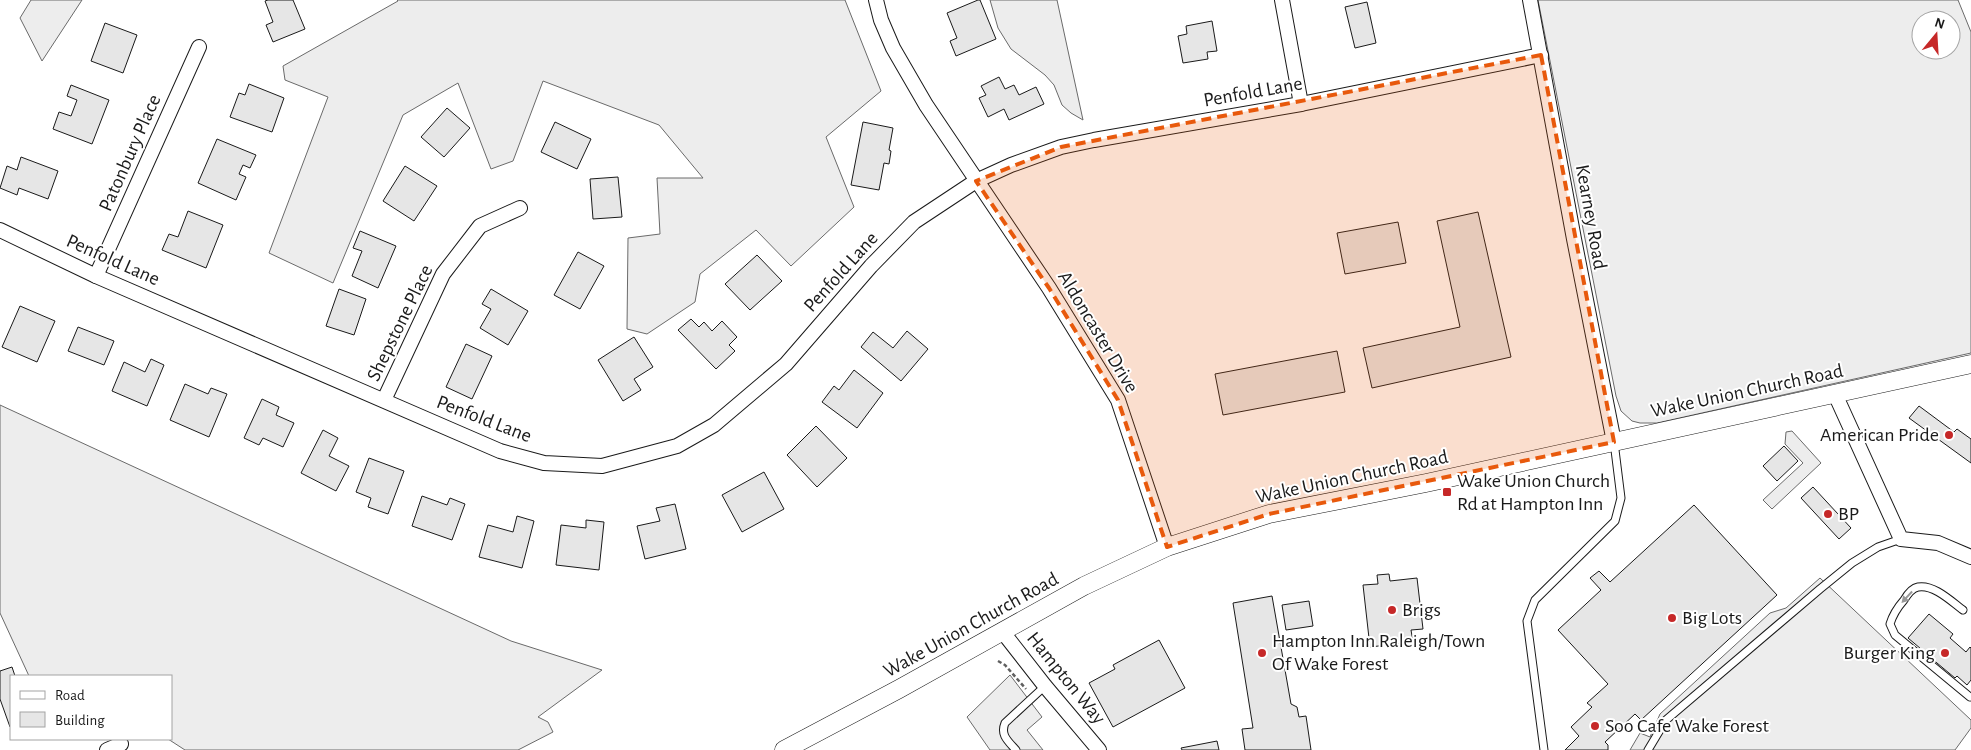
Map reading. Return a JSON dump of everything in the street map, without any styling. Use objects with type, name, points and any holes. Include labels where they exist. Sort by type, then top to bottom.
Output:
[{"type":"street","points":[[876,0],[881,20],[893,48],[926,105],[976,181]]},
{"type":"street","points":[[1282,0],[1300,104]]},
{"type":"street","name":"Kearney Road","points":[[1530,0],[1614,442]]},
{"type":"street","name":"Patonbury Place","points":[[96,276],[199,47]]},
{"type":"street","name":"Penfold Lane","points":[[0,230],[96,276],[500,451],[544,463],[602,466],[677,446],[714,425],[786,364],[871,266],[914,222],[976,181],[1011,165],[1062,147],[1300,104],[1541,55]]},
{"type":"street","name":"Aldoncaster Drive","points":[[976,181],[1049,288],[1118,400],[1167,547]]},
{"type":"street","name":"Shepstone Place","points":[[384,400],[442,274],[480,226],[520,208]]},
{"type":"street","name":"Wake Union Church Road","points":[[784,750],[899,689],[1084,586],[1167,547],[1269,514],[1614,442],[1971,364]]},
{"type":"street","points":[[1835,394],[1901,539],[1938,542],[1971,558]]},
{"type":"street","name":"Hampton Way","points":[[1002,632],[1099,750]]},
{"type":"street","points":[[107,750],[121,744]]},
{"type":"lane","points":[[1544,750],[1528,621],[1534,600],[1615,521],[1621,498],[1614,442]]},
{"type":"lane","points":[[1648,750],[1666,720],[1820,589],[1878,547],[1901,539]]},
{"type":"lane","points":[[1963,610],[1939,593],[1929,588],[1918,587],[1909,593],[1894,612],[1890,624],[1895,635],[1970,697]]},
{"type":"lane","points":[[1016,750],[1004,737],[1002,730],[1005,723],[1045,686]]},
{"type":"path","points":[[998,661],[1005,665],[1028,691]]},
{"type":"highlighted area","points":[[1541,55],[1614,442],[1269,514],[1167,547],[1118,400],[1049,288],[976,181],[1061,147]]},
{"type":"shaded area","points":[[31,0],[82,0],[42,61],[20,18]]},
{"type":"shaded area","points":[[397,0],[845,0],[881,91],[826,137],[854,207],[791,266],[756,230],[700,274],[695,302],[647,334],[627,329],[628,238],[660,234],[657,178],[703,178],[659,125],[543,81],[513,161],[491,169],[458,83],[403,115],[333,283],[269,253],[328,97],[285,80],[283,66]]},
{"type":"shaded area","points":[[990,0],[1057,0],[1083,120],[1062,105],[1054,85],[1045,75],[1011,49],[998,28]]},
{"type":"shaded area","points":[[1538,0],[1958,0],[1971,32],[1971,353],[1657,423],[1632,421],[1621,411],[1616,396]]},
{"type":"shaded area","points":[[0,405],[511,641],[602,670],[538,717],[548,722],[553,732],[518,750],[185,750],[170,740],[172,740],[172,675],[29,675],[0,613]]},
{"type":"shaded area","points":[[1792,431],[1821,463],[1772,509],[1763,500],[1803,463],[1785,444],[1786,432]]},
{"type":"shaded area","points":[[1820,578],[1971,720],[1971,728],[1955,750],[1630,750],[1640,733],[1650,737],[1660,714],[1770,613],[1786,608]]},
{"type":"shaded area","points":[[1010,675],[1042,717],[1027,730],[1043,750],[990,750],[967,717]]},
{"type":"building","points":[[293,0],[305,29],[273,42],[266,25],[273,22],[265,1]]},
{"type":"building","points":[[980,0],[996,39],[956,56],[950,41],[957,38],[947,13]]},
{"type":"building","points":[[1367,2],[1376,43],[1355,48],[1345,7]]},
{"type":"building","points":[[1212,21],[1217,51],[1207,52],[1208,59],[1183,63],[1178,36],[1187,34],[1186,26]]},
{"type":"building","points":[[105,23],[137,35],[123,73],[91,61]]},
{"type":"building","points":[[999,77],[1005,89],[1014,85],[1019,95],[1036,87],[1044,104],[1009,120],[1004,109],[988,117],[979,98],[986,95],[981,86]]},
{"type":"building","points":[[249,84],[284,98],[272,132],[230,117],[239,93],[245,95]]},
{"type":"building","points":[[71,85],[109,100],[92,144],[53,129],[59,112],[71,116],[77,100],[67,96]]},
{"type":"building","points":[[447,108],[470,128],[444,157],[421,137]]},
{"type":"building","points":[[555,122],[591,139],[577,169],[541,152]]},
{"type":"building","points":[[863,122],[893,128],[889,150],[891,151],[889,164],[884,163],[879,190],[851,185]]},
{"type":"building","points":[[217,139],[256,155],[250,168],[243,165],[239,174],[246,177],[236,200],[198,183]]},
{"type":"building","points":[[21,157],[58,171],[48,199],[19,188],[17,195],[0,188],[7,166],[17,170]]},
{"type":"building","points":[[405,166],[437,186],[414,221],[383,201]]},
{"type":"building","points":[[618,177],[622,217],[593,219],[590,179]]},
{"type":"building","points":[[188,211],[223,225],[206,268],[162,250],[169,234],[178,237]]},
{"type":"building","points":[[1478,212],[1511,357],[1372,388],[1363,348],[1460,327],[1437,221]]},
{"type":"building","points":[[1398,222],[1406,263],[1345,274],[1337,233]]},
{"type":"building","points":[[360,231],[396,246],[378,288],[352,276],[362,251],[353,248]]},
{"type":"building","points":[[578,252],[604,266],[580,309],[554,295]]},
{"type":"building","points":[[757,255],[782,281],[750,310],[725,284]]},
{"type":"building","points":[[339,289],[366,299],[354,335],[326,326]]},
{"type":"building","points":[[491,289],[528,311],[508,345],[480,328],[491,309],[482,304]]},
{"type":"building","points":[[20,306],[55,321],[37,362],[2,347]]},
{"type":"building","points":[[691,319],[699,327],[704,322],[712,331],[722,321],[737,337],[729,345],[735,351],[716,369],[678,330]]},
{"type":"building","points":[[78,327],[114,341],[104,365],[68,351]]},
{"type":"building","points":[[907,331],[928,349],[901,381],[861,347],[873,332],[893,348]]},
{"type":"building","points":[[634,337],[653,367],[634,379],[641,390],[623,401],[598,360]]},
{"type":"building","points":[[466,344],[492,356],[472,399],[446,387]]},
{"type":"building","points":[[1337,351],[1345,392],[1223,415],[1215,374]]},
{"type":"building","points":[[151,359],[164,365],[147,406],[112,391],[124,362],[145,372]]},
{"type":"building","points":[[854,370],[883,393],[857,428],[822,402],[834,386],[839,390]]},
{"type":"building","points":[[185,384],[208,394],[211,388],[227,394],[209,437],[170,420]]},
{"type":"building","points":[[262,399],[279,407],[276,415],[294,423],[283,447],[263,438],[259,445],[244,438]]},
{"type":"building","name":"American Pride","points":[[1919,406],[1954,432],[1957,429],[1971,439],[1971,463],[1909,418]]},
{"type":"building","points":[[816,426],[847,458],[817,487],[787,455]]},
{"type":"building","points":[[323,430],[338,438],[329,456],[349,466],[336,491],[301,473]]},
{"type":"building","points":[[1784,446],[1798,461],[1777,481],[1763,466]]},
{"type":"building","points":[[369,458],[404,471],[388,514],[368,507],[371,498],[356,492]]},
{"type":"building","points":[[764,472],[784,509],[742,532],[722,495]]},
{"type":"building","points":[[1813,487],[1851,528],[1839,539],[1801,498]]},
{"type":"building","points":[[422,496],[447,505],[450,498],[465,504],[452,540],[412,526]]},
{"type":"building","points":[[675,504],[686,549],[645,559],[637,526],[660,521],[656,508]]},
{"type":"building","points":[[1694,505],[1777,595],[1641,720],[1635,714],[1605,742],[1608,745],[1608,750],[1565,750],[1579,736],[1571,727],[1592,707],[1587,703],[1608,684],[1558,630],[1601,590],[1590,578],[1599,571],[1610,582]]},
{"type":"building","points":[[517,516],[534,521],[522,568],[479,557],[488,525],[513,532]]},
{"type":"building","points":[[586,520],[604,522],[599,570],[556,565],[561,525],[586,528]]},
{"type":"building","points":[[1389,574],[1390,581],[1417,578],[1423,629],[1411,630],[1413,642],[1370,647],[1363,585],[1378,584],[1377,575]]},
{"type":"building","name":"Hampton Inn Raleigh/Town Of Wake Forest","points":[[1272,596],[1291,704],[1297,707],[1299,717],[1306,716],[1311,750],[1245,750],[1242,729],[1253,728],[1233,603]]},
{"type":"building","points":[[1309,601],[1313,626],[1286,630],[1282,605]]},
{"type":"building","points":[[1929,614],[1953,634],[1950,638],[1966,652],[1971,648],[1971,680],[1967,685],[1957,676],[1955,678],[1931,658],[1930,660],[1925,655],[1927,654],[1908,638]]},
{"type":"building","points":[[1159,640],[1185,688],[1113,727],[1089,683],[1115,669],[1113,665]]},
{"type":"building","points":[[12,667],[15,675],[10,675],[10,727],[0,699],[0,671]]},
{"type":"building","points":[[1217,741],[1219,750],[1182,750],[1181,748]]},
{"type":"place","name":"American Pride","points":[[1949,435]]},
{"type":"place","name":"Wake Union Church Rd at Hampton Inn","points":[[1447,492]]},
{"type":"place","name":"BP","points":[[1828,514]]},
{"type":"place","name":"Brigs","points":[[1392,610]]},
{"type":"place","name":"Big Lots","points":[[1672,618]]},
{"type":"place","name":"Hampton Inn Raleigh/Town Of Wake Forest","points":[[1262,653]]},
{"type":"place","name":"Burger King","points":[[1945,653]]},
{"type":"place","name":"Soo Cafe Wake Forest","points":[[1595,726]]}]
